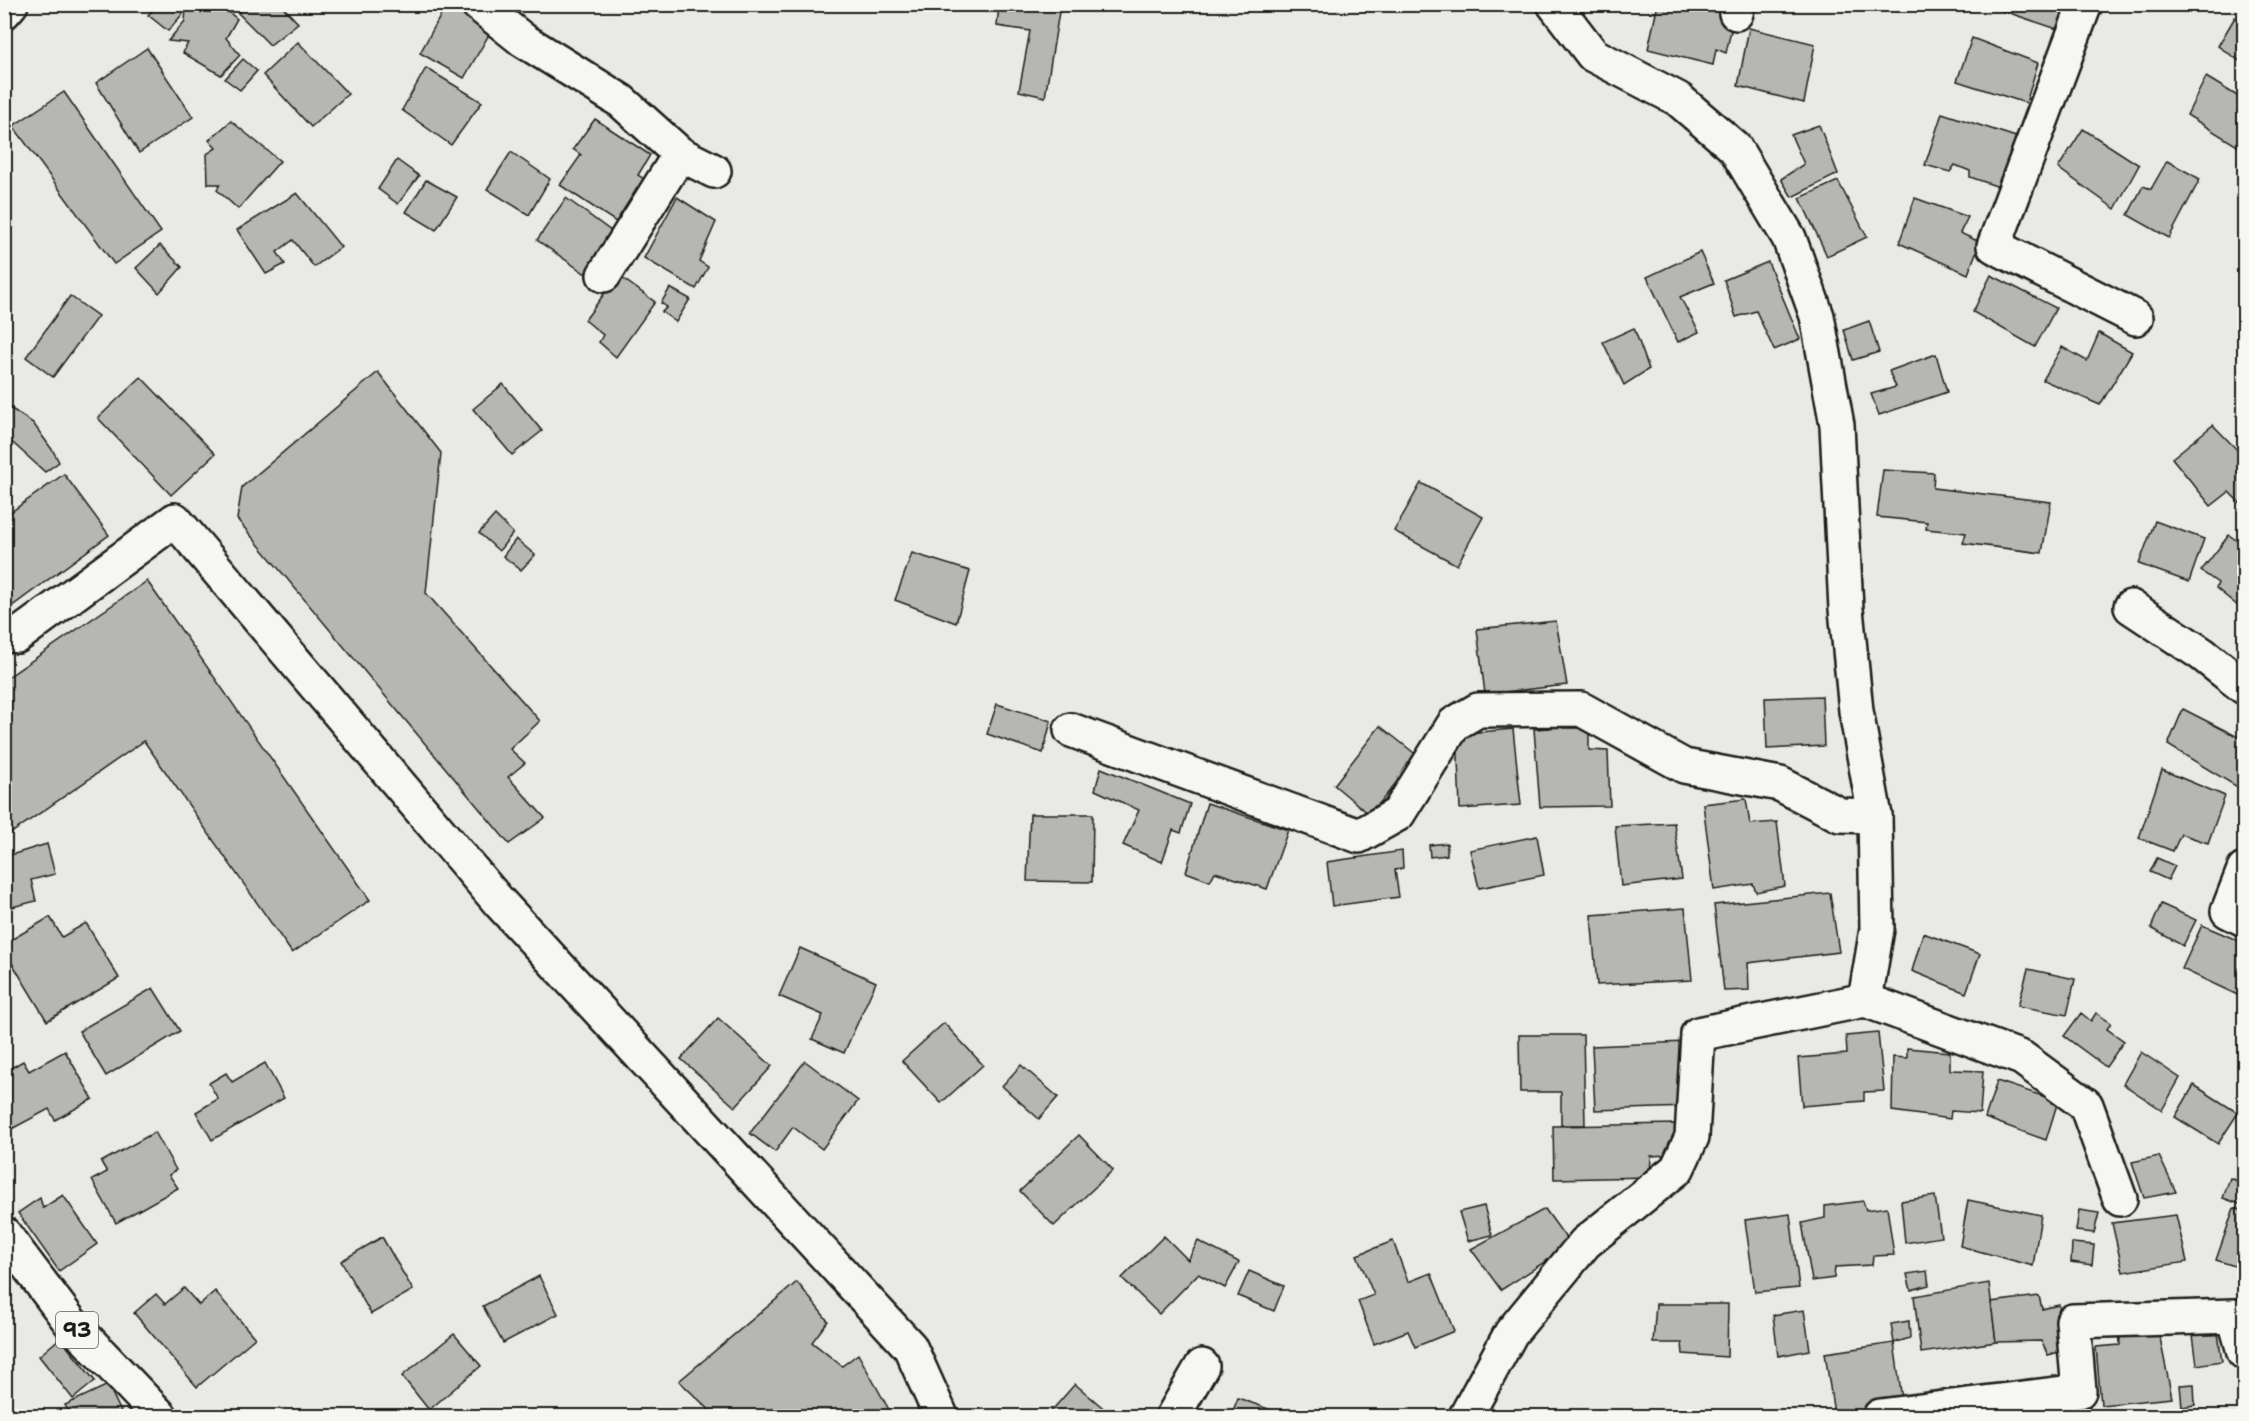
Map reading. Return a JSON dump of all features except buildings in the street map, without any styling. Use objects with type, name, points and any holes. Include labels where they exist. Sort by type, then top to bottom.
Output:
[{"type":"street","points":[[4,12],[11,4]]},
{"type":"street","points":[[478,4],[524,40],[621,101],[680,154],[714,171]]},
{"type":"street","points":[[1554,4],[1593,55],[1678,99],[1735,148],[1789,238],[1817,316],[1837,425],[1847,620],[1856,711],[1875,816],[1877,929],[1865,1000]]},
{"type":"street","points":[[2085,4],[1994,246],[2136,318]]},
{"type":"street","points":[[604,275],[680,154]]},
{"type":"street","points":[[17,636],[175,520],[499,902],[910,1347],[941,1416]]},
{"type":"street","points":[[2131,607],[2202,654],[2244,687]]},
{"type":"street","points":[[1071,730],[1359,836],[1398,814],[1454,724],[1478,710],[1581,710],[1684,766],[1780,784],[1840,815],[1875,816]]},
{"type":"street","points":[[2244,870],[2228,911],[2244,919]]},
{"type":"street","points":[[1466,1416],[1510,1333],[1585,1243],[1677,1169],[1692,1137],[1698,1034],[1865,1000],[2022,1058],[2086,1105],[2120,1199]]},
{"type":"street","name":"93","points":[[4,1234],[71,1323],[160,1416]]},
{"type":"street","points":[[1880,1416],[2079,1391],[2073,1321],[2234,1316],[2244,1352]]},
{"type":"street","points":[[1173,1416],[1203,1366]]}]
